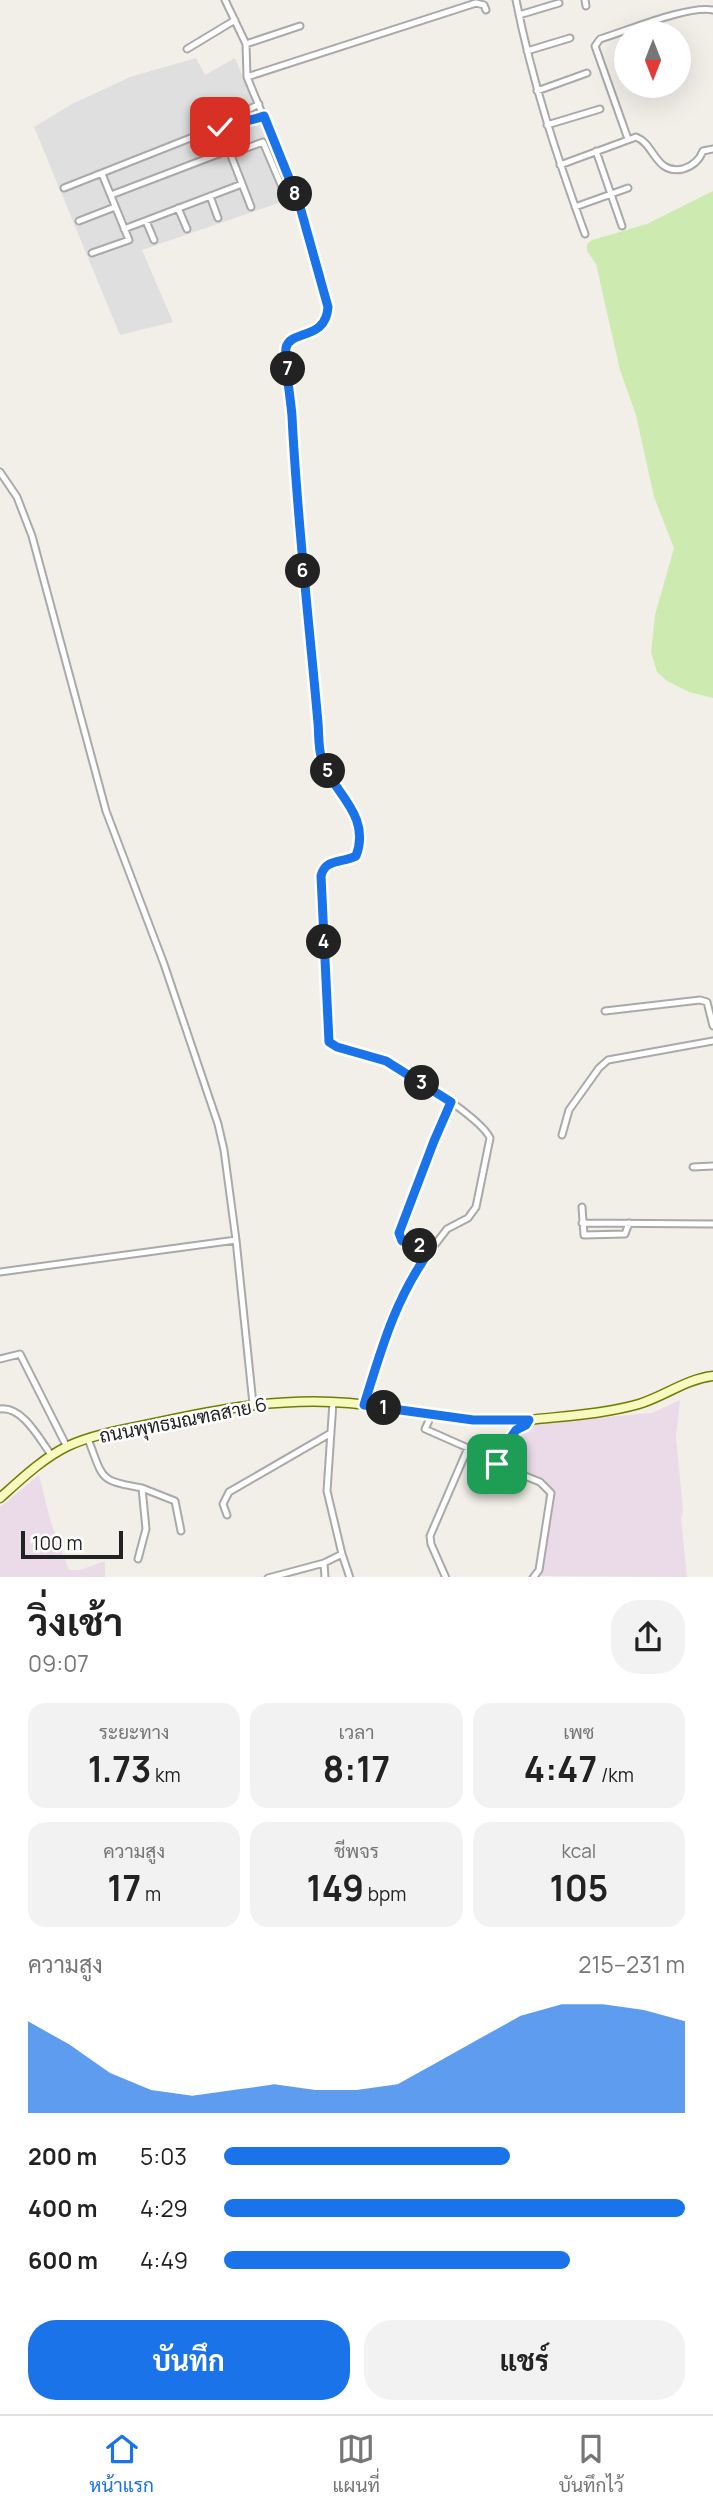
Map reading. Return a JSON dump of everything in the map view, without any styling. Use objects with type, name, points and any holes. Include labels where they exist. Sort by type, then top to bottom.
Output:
[{"type":"main road","name":"ถนนพุทธมณฑลสาย 6","points":[[0,1498],[50,1458],[67,1447],[88,1439],[253,1404],[333,1402],[473,1420],[527,1420],[634,1405],[695,1379],[713,1376]]},
{"type":"street","points":[[225,0],[246,44],[247,77],[299,203],[328,307],[327,320],[319,328],[290,341],[286,349],[299,529],[321,757],[353,813],[359,836],[356,856],[328,864],[321,876],[329,1042],[337,1047],[386,1061],[451,1102],[489,1133],[490,1140],[476,1208],[468,1218],[447,1229],[411,1276],[392,1317],[364,1405]]},
{"type":"street","points":[[516,0],[547,125],[585,234]]},
{"type":"street","points":[[247,77],[476,3],[484,5],[486,10]]},
{"type":"street","points":[[519,15],[559,3]]},
{"type":"street","points":[[628,139],[595,46],[596,42],[673,15],[704,8],[713,10]]},
{"type":"street","points":[[187,49],[235,20]]},
{"type":"street","points":[[246,44],[300,26]]},
{"type":"street","points":[[527,51],[570,38]]},
{"type":"street","points":[[537,91],[587,73]]},
{"type":"street","points":[[236,120],[242,113],[259,104]]},
{"type":"street","points":[[547,125],[600,109]]},
{"type":"street","points":[[64,188],[236,120],[251,120],[264,116]]},
{"type":"street","points":[[220,127],[251,206]]},
{"type":"street","points":[[560,165],[636,138],[643,141],[660,164],[669,169],[678,170],[691,166],[697,162],[703,151],[713,149]]},
{"type":"street","points":[[111,195],[263,142],[285,194]]},
{"type":"street","points":[[596,151],[622,226]]},
{"type":"street","points":[[92,253],[129,240],[102,174]]},
{"type":"street","points":[[124,229],[242,184]]},
{"type":"street","points":[[575,207],[628,188]]},
{"type":"street","points":[[210,196],[218,218]]},
{"type":"street","points":[[79,221],[115,207]]},
{"type":"street","points":[[178,208],[187,229]]},
{"type":"street","points":[[146,221],[153,240]]},
{"type":"street","points":[[0,472],[17,497],[32,536],[106,811],[164,964],[218,1124],[236,1240],[253,1404]]},
{"type":"street","points":[[605,1011],[657,1003],[705,1000],[713,1026]]},
{"type":"street","points":[[562,1135],[569,1110],[603,1063],[626,1056],[713,1041]]},
{"type":"street","points":[[431,1249],[402,1241],[399,1233],[451,1102]]},
{"type":"street","points":[[693,1167],[713,1166]]},
{"type":"street","points":[[582,1207],[584,1235],[625,1234],[629,1223]]},
{"type":"street","points":[[582,1223],[713,1224]]},
{"type":"street","points":[[0,1272],[236,1240]]},
{"type":"street","points":[[0,1359],[20,1354],[67,1447]]},
{"type":"street","points":[[333,1402],[327,1491],[350,1577]]},
{"type":"street","points":[[0,1409],[8,1408],[21,1416],[50,1458]]},
{"type":"street","points":[[432,1414],[425,1429],[468,1448],[430,1536],[446,1577]]},
{"type":"street","points":[[527,1420],[526,1425],[516,1430],[496,1462],[540,1482],[551,1493],[539,1570],[533,1577]]},
{"type":"street","points":[[227,1514],[223,1504],[229,1492],[331,1433]]},
{"type":"street","points":[[88,1439],[104,1477],[113,1483],[142,1488],[175,1501],[181,1531]]},
{"type":"street","points":[[138,1559],[146,1529],[142,1488]]},
{"type":"street","points":[[268,1577],[324,1563],[342,1554]]},
{"type":"street","points":[[324,1563],[325,1577]]},
{"type":"shaded area","points":[[196,58],[205,75],[235,58],[293,198],[142,250],[173,322],[120,335],[34,127],[72,104],[130,77]]},
{"type":"shaded area","points":[[680,1400],[676,1437],[687,1577],[535,1576],[545,1506],[545,1487],[491,1463],[515,1425],[652,1413]]},
{"type":"shaded area","points":[[39,1475],[51,1523],[69,1570],[80,1570],[105,1561],[105,1577],[0,1577],[0,1507]]},
{"type":"green space","points":[[713,191],[713,698],[689,692],[667,681],[657,672],[651,652],[655,615],[674,548],[654,497],[636,415],[620,370],[596,264],[587,251],[587,244],[592,240],[647,224]]},
{"type":"route","points":[[220,127],[236,120],[246,121],[264,116],[299,203],[328,307],[327,320],[319,328],[290,341],[286,349],[299,529],[321,757],[353,813],[359,836],[356,856],[328,864],[321,876],[329,1042],[337,1047],[386,1061],[451,1102],[399,1233],[402,1241],[431,1249],[411,1276],[392,1317],[364,1405],[473,1420],[529,1420],[526,1425],[516,1430],[496,1459],[497,1464]]}]
